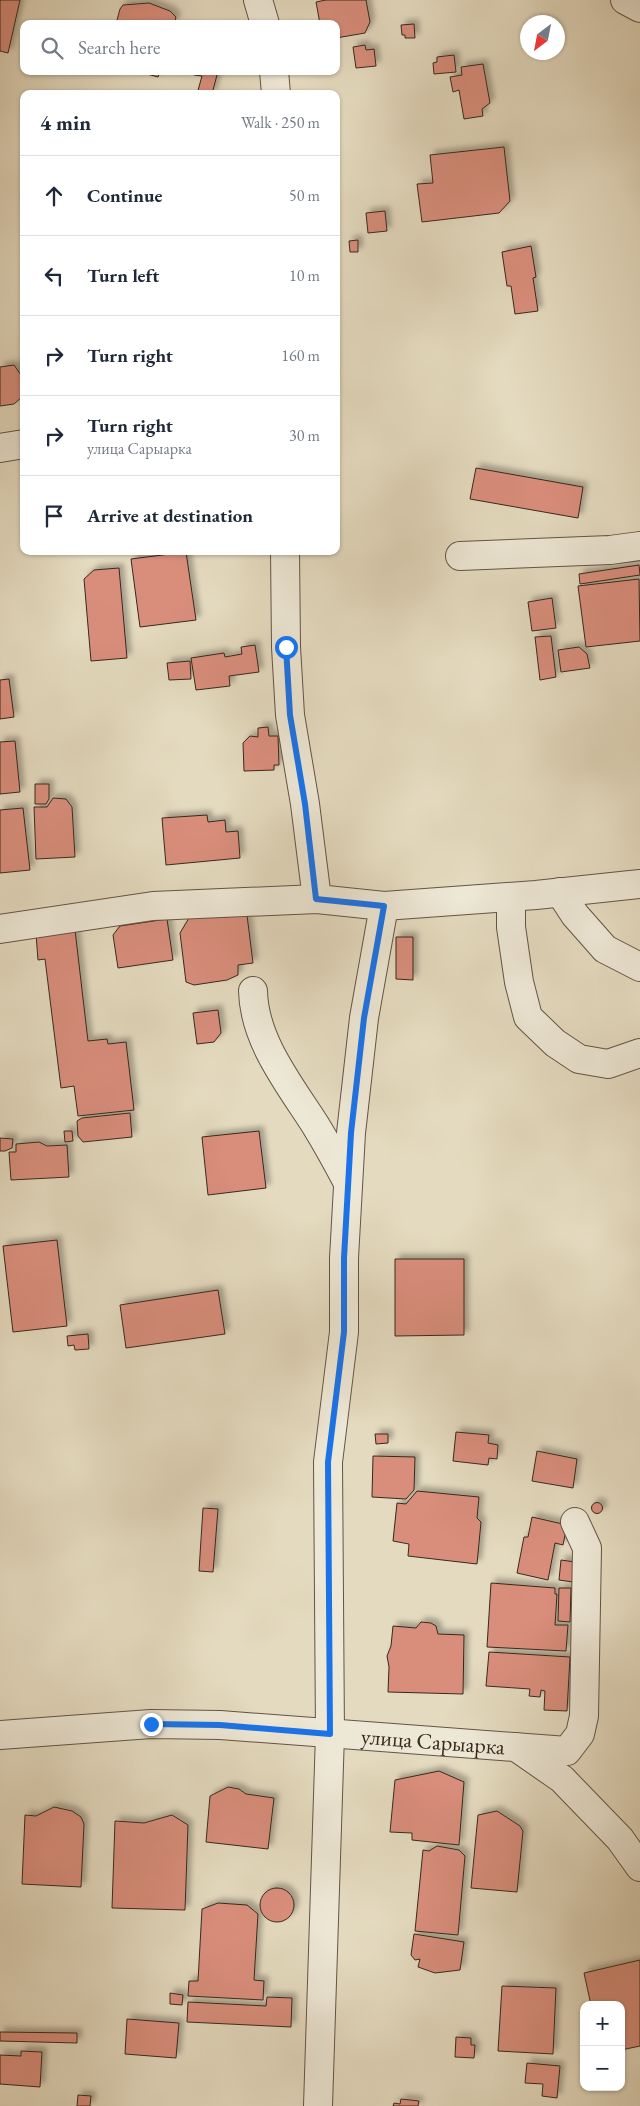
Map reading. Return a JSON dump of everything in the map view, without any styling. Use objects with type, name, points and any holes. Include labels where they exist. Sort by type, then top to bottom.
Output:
[{"type":"street","points":[[258,0],[264,20]]},
{"type":"street","points":[[625,0],[640,8]]},
{"type":"street","points":[[274,75],[276,90]]},
{"type":"street","points":[[0,448],[20,445]]},
{"type":"street","points":[[460,556],[571,552],[640,546]]},
{"type":"street","points":[[285,555],[286,647],[290,715],[305,804],[316,899]]},
{"type":"street","points":[[0,929],[153,906],[316,899],[384,906],[511,897],[640,884]]},
{"type":"street","points":[[560,892],[575,915],[605,949],[640,967]]},
{"type":"street","points":[[511,897],[512,936],[519,982],[528,1017],[555,1043],[579,1058],[608,1064],[640,1053]]},
{"type":"street","points":[[318,2106],[330,1734],[328,1462],[344,1332],[344,1258],[351,1133],[364,1018],[384,906]]},
{"type":"street","points":[[253,991],[253,1008],[271,1056],[321,1134],[348,1183]]},
{"type":"street","name":"улица Сарыарка","points":[[0,1735],[151,1724],[220,1725],[567,1751],[580,1734],[584,1716],[587,1548],[575,1522]]},
{"type":"street","points":[[515,1746],[562,1779],[620,1839],[640,1867]]},
{"type":"building","points":[[0,0],[20,0],[8,53],[0,51]]},
{"type":"building","points":[[326,0],[366,0],[370,22],[365,33],[340,37],[340,20],[319,20],[316,2]]},
{"type":"building","points":[[149,3],[170,11],[176,17],[175,20],[117,20],[123,5]]},
{"type":"building","points":[[414,24],[415,38],[405,38],[405,35],[402,35],[401,25]]},
{"type":"building","points":[[365,45],[366,50],[374,49],[376,66],[356,68],[353,47]]},
{"type":"building","points":[[454,55],[456,72],[434,74],[433,63],[437,62],[437,57]]},
{"type":"building","points":[[483,64],[490,103],[482,109],[483,116],[464,119],[459,90],[453,92],[450,77],[462,75],[461,67]]},
{"type":"building","points":[[194,75],[217,75],[213,90],[198,90],[202,76]]},
{"type":"building","points":[[504,147],[510,201],[499,213],[422,222],[417,184],[433,183],[430,155]]},
{"type":"building","points":[[385,211],[387,231],[368,233],[366,213]]},
{"type":"building","points":[[358,240],[358,252],[350,252],[349,241]]},
{"type":"building","points":[[531,246],[536,277],[533,278],[538,311],[515,314],[511,286],[507,286],[502,252]]},
{"type":"building","points":[[14,365],[20,374],[20,399],[14,404],[0,406],[0,367]]},
{"type":"building","points":[[476,468],[583,487],[578,518],[470,499]]},
{"type":"building","points":[[162,555],[186,555],[196,620],[140,627],[131,559]]},
{"type":"building","points":[[639,565],[640,575],[580,584],[579,574]]},
{"type":"building","points":[[119,568],[127,658],[91,661],[84,579],[94,570]]},
{"type":"building","points":[[639,579],[640,641],[586,647],[578,586]]},
{"type":"building","points":[[552,598],[556,628],[532,631],[528,602]]},
{"type":"building","points":[[551,636],[556,677],[540,680],[535,637]]},
{"type":"building","points":[[255,645],[259,672],[229,676],[230,686],[196,690],[191,658],[224,653],[225,657],[242,654],[241,647]]},
{"type":"building","points":[[579,647],[587,654],[590,668],[561,672],[558,650]]},
{"type":"building","points":[[190,661],[191,679],[169,680],[167,663]]},
{"type":"building","points":[[9,679],[14,717],[0,719],[0,680]]},
{"type":"building","points":[[268,727],[269,736],[278,736],[279,765],[274,765],[274,770],[244,771],[243,743],[250,736],[258,737],[258,728]]},
{"type":"building","points":[[15,741],[20,792],[0,794],[0,742]]},
{"type":"building","points":[[35,784],[49,784],[49,799],[46,804],[35,804]]},
{"type":"building","points":[[53,798],[66,799],[72,807],[75,857],[36,859],[34,807],[47,807]]},
{"type":"building","points":[[23,808],[30,870],[0,873],[0,810]]},
{"type":"building","points":[[207,815],[208,822],[225,820],[226,832],[238,831],[240,858],[166,865],[162,818]]},
{"type":"building","points":[[206,911],[225,917],[247,915],[253,963],[238,965],[238,975],[227,980],[194,985],[186,982],[180,933],[189,918]]},
{"type":"building","points":[[167,919],[173,960],[118,968],[113,935],[120,926]]},
{"type":"building","points":[[75,930],[88,1041],[107,1039],[108,1044],[126,1042],[134,1110],[78,1116],[74,1086],[61,1088],[45,959],[38,960],[36,934]]},
{"type":"building","points":[[396,937],[413,937],[413,980],[396,979]]},
{"type":"building","points":[[218,1010],[221,1033],[214,1042],[197,1044],[193,1013]]},
{"type":"building","points":[[130,1113],[132,1137],[83,1142],[78,1136],[77,1121],[82,1118]]},
{"type":"building","points":[[64,1131],[72,1131],[73,1141],[65,1142]]},
{"type":"building","points":[[259,1131],[266,1188],[208,1195],[202,1137]]},
{"type":"building","points":[[0,1138],[13,1139],[12,1148],[0,1151]]},
{"type":"building","points":[[39,1142],[47,1146],[67,1145],[69,1177],[11,1180],[9,1152],[16,1152],[16,1144]]},
{"type":"building","points":[[57,1240],[67,1326],[13,1332],[3,1246]]},
{"type":"building","points":[[395,1259],[464,1259],[464,1335],[395,1336]]},
{"type":"building","points":[[218,1290],[225,1334],[126,1348],[120,1305]]},
{"type":"building","points":[[88,1334],[89,1349],[75,1350],[74,1345],[68,1346],[67,1336]]},
{"type":"building","points":[[456,1432],[489,1435],[488,1443],[498,1445],[497,1459],[489,1458],[488,1465],[453,1461]]},
{"type":"building","points":[[375,1434],[388,1434],[388,1443],[376,1444]]},
{"type":"building","points":[[537,1451],[577,1459],[573,1488],[532,1481]]},
{"type":"building","points":[[373,1456],[415,1457],[414,1490],[406,1499],[372,1497]]},
{"type":"building","points":[[417,1491],[479,1497],[477,1518],[481,1522],[477,1564],[408,1556],[409,1544],[393,1541],[397,1503],[406,1504]]},
{"type":"building","points":[[597,1502],[603,1508],[597,1514],[591,1508]]},
{"type":"building","points":[[203,1508],[218,1509],[213,1572],[199,1571]]},
{"type":"building","points":[[532,1517],[567,1525],[563,1545],[555,1543],[548,1580],[517,1573],[524,1537],[528,1537]]},
{"type":"building","points":[[561,1560],[575,1562],[573,1582],[559,1580]]},
{"type":"building","points":[[491,1583],[555,1588],[555,1594],[557,1594],[555,1625],[568,1625],[566,1651],[487,1647]]},
{"type":"building","points":[[559,1588],[571,1588],[570,1622],[558,1621]]},
{"type":"building","points":[[421,1622],[431,1623],[436,1626],[438,1634],[464,1635],[463,1694],[388,1692],[389,1667],[387,1656],[391,1646],[393,1626],[416,1628]]},
{"type":"building","points":[[489,1652],[570,1657],[567,1711],[544,1710],[545,1691],[541,1690],[540,1697],[529,1696],[530,1689],[486,1686]]},
{"type":"building","points":[[439,1771],[464,1782],[459,1845],[412,1840],[412,1833],[390,1832],[395,1780]]},
{"type":"building","points":[[228,1787],[239,1789],[246,1794],[274,1798],[268,1849],[206,1842],[210,1796]]},
{"type":"building","points":[[54,1807],[72,1811],[81,1817],[84,1824],[81,1887],[22,1884],[25,1815],[36,1816]]},
{"type":"building","points":[[497,1811],[520,1826],[523,1831],[517,1892],[471,1888],[478,1815]]},
{"type":"building","points":[[172,1815],[188,1825],[185,1910],[112,1908],[115,1821],[144,1823]]},
{"type":"building","points":[[437,1846],[459,1850],[465,1856],[458,1935],[415,1931],[423,1850],[429,1851]]},
{"type":"building","points":[[277,1888],[289,1893],[294,1905],[289,1917],[277,1922],[265,1917],[260,1905],[265,1893]]},
{"type":"building","points":[[218,1903],[247,1905],[258,1914],[254,1980],[264,1981],[263,2000],[188,1996],[189,1981],[198,1981],[202,1909]]},
{"type":"building","points":[[414,1934],[464,1942],[460,1970],[435,1973],[418,1967],[420,1959],[415,1960],[411,1955]]},
{"type":"building","points":[[640,1960],[640,2046],[625,2049],[625,2001],[590,2001],[584,1973]]},
{"type":"building","points":[[502,1986],[556,1988],[553,2054],[498,2051]]},
{"type":"building","points":[[170,1993],[183,1995],[182,2005],[170,2004]]},
{"type":"building","points":[[267,1997],[292,1998],[291,2027],[187,2022],[188,2002],[266,2006]]},
{"type":"building","points":[[127,2019],[179,2023],[176,2058],[125,2054]]},
{"type":"building","points":[[0,2032],[77,2033],[77,2043],[0,2041]]},
{"type":"building","points":[[456,2037],[471,2038],[471,2045],[475,2045],[474,2058],[455,2057]]},
{"type":"building","points":[[21,2051],[42,2052],[40,2087],[0,2084],[0,2055],[21,2056]]},
{"type":"building","points":[[527,2063],[560,2066],[557,2098],[542,2096],[543,2084],[525,2083]]},
{"type":"building","points":[[78,2095],[91,2096],[90,2106],[77,2106]]},
{"type":"building","points":[[401,2099],[419,2101],[418,2106],[393,2106],[394,2103],[400,2104]]},
{"type":"route","points":[[151,1724],[220,1725],[330,1734],[328,1462],[344,1332],[344,1258],[351,1133],[364,1018],[373,958],[384,906],[316,899],[305,804],[290,715],[286,647]]}]
